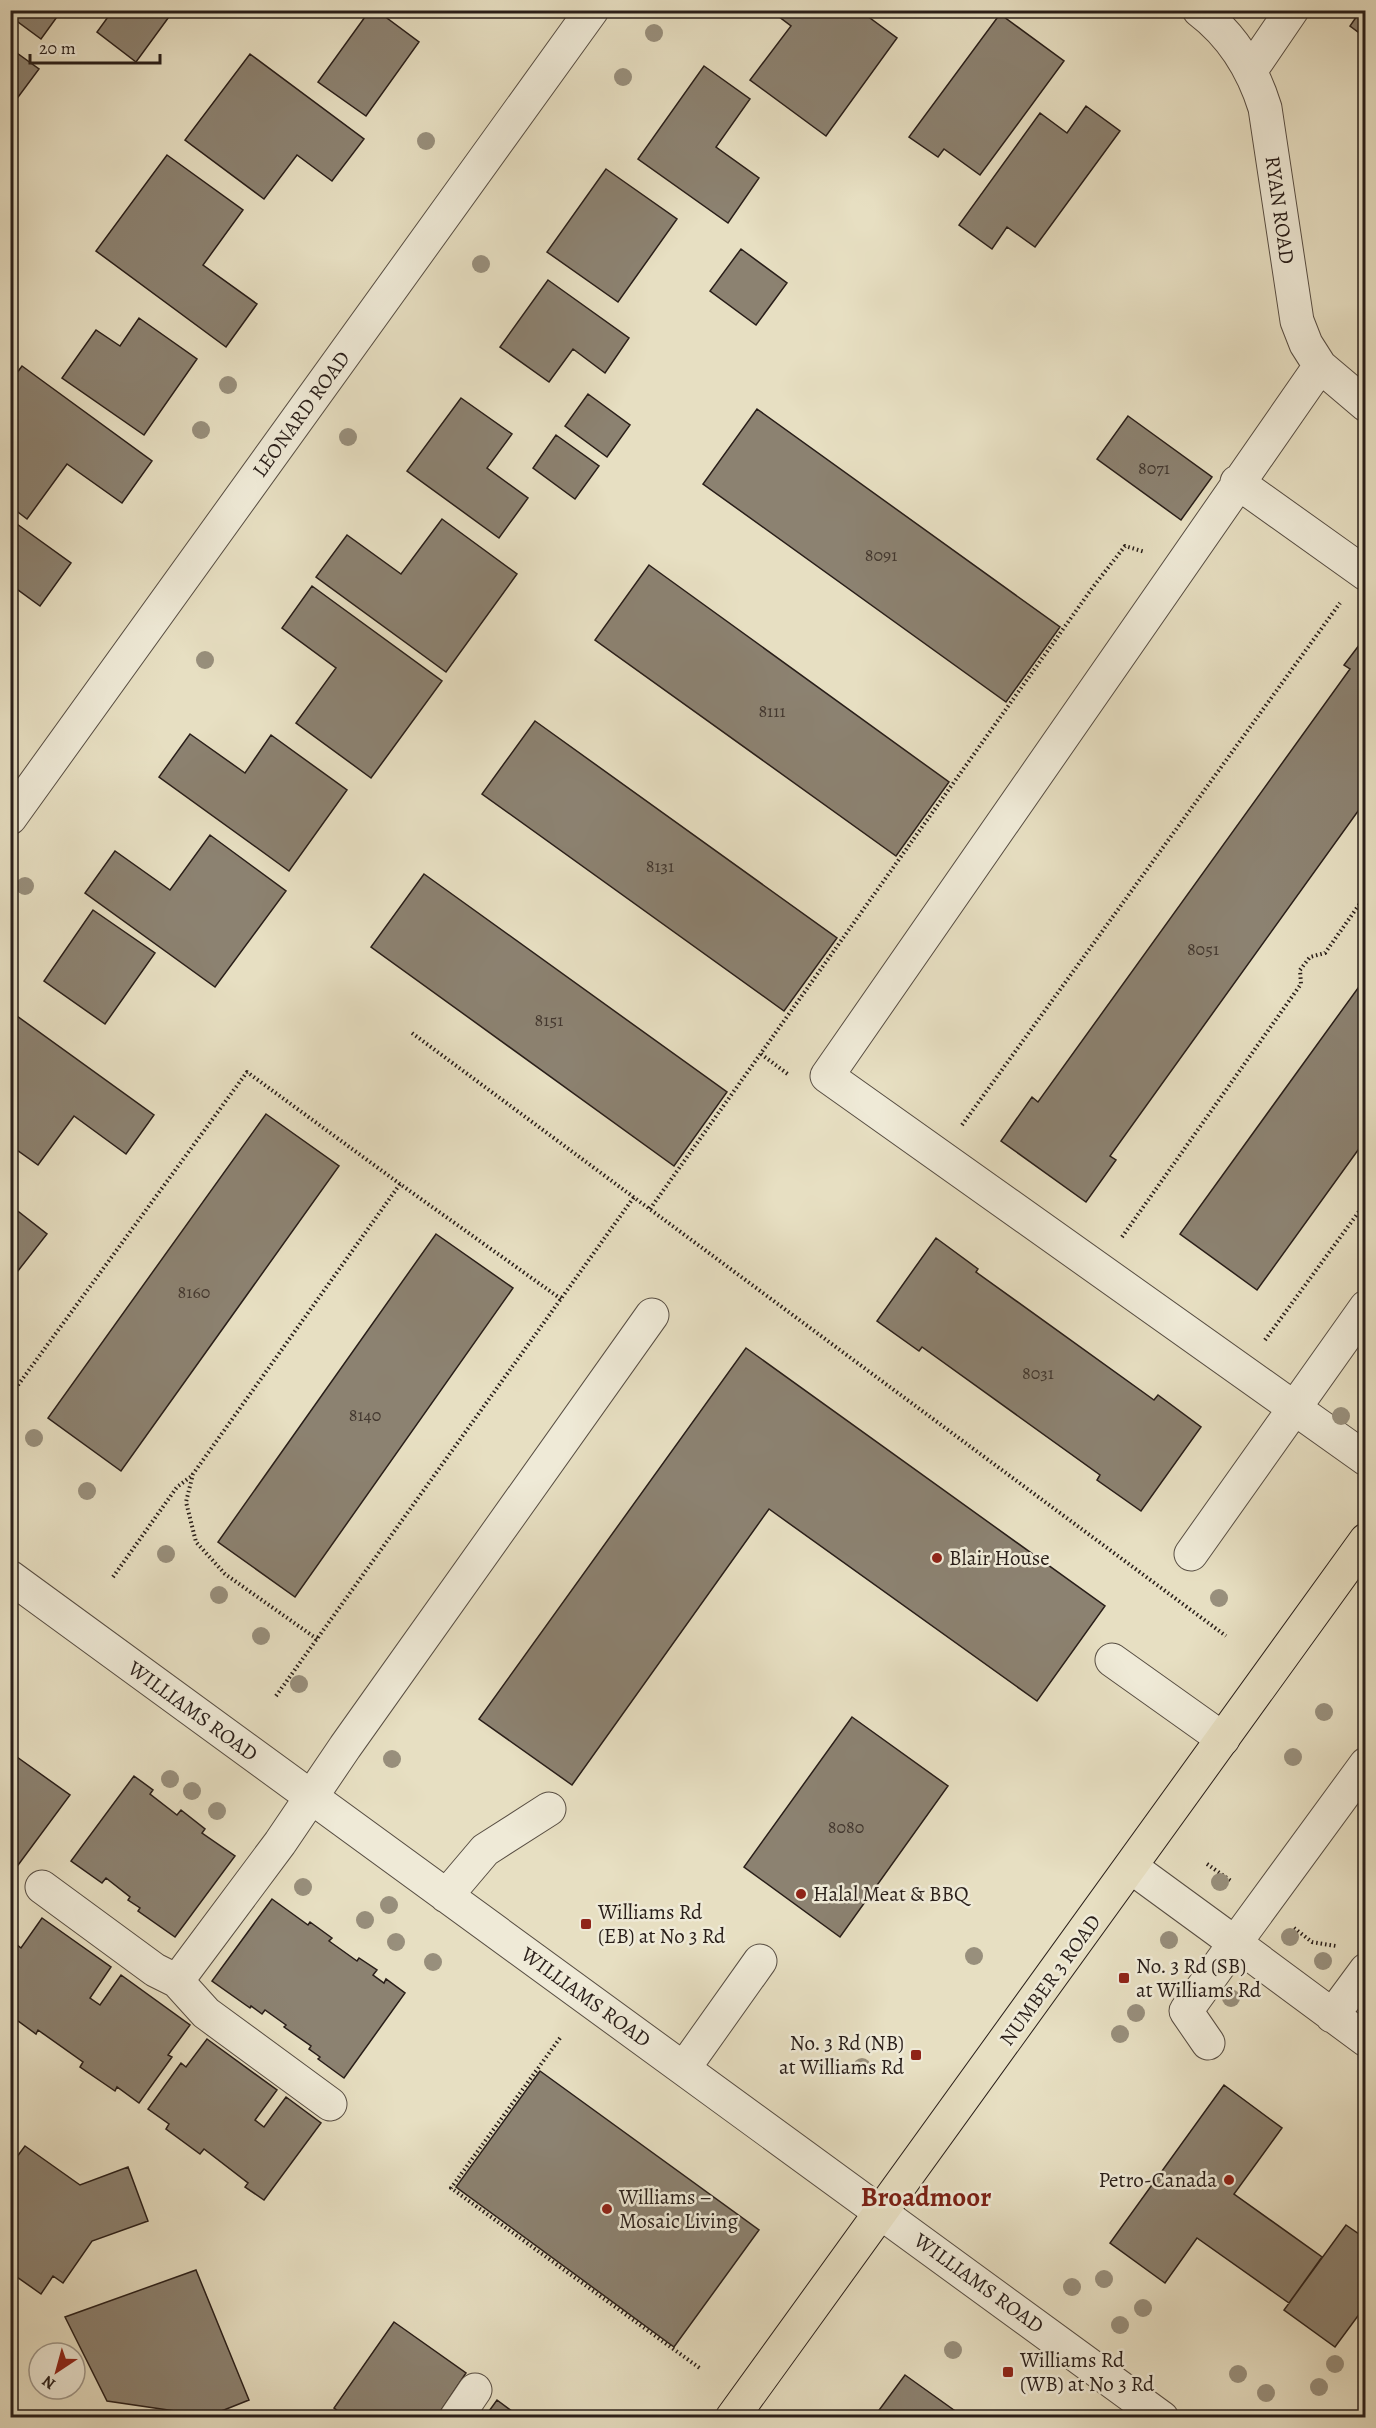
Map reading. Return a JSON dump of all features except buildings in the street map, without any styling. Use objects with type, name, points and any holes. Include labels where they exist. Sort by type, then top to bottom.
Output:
[{"type":"main road","name":"NUMBER 3 ROAD","points":[[732,2418],[1365,1540]]},
{"type":"street","name":"LEONARD ROAD","points":[[10,818],[592,10]]},
{"type":"street","name":"RYAN ROAD","points":[[1199,10],[1225,34],[1251,70],[1265,108],[1297,321],[1306,344],[1320,366],[1365,405]]},
{"type":"street","points":[[1251,70],[1292,10]]},
{"type":"street","points":[[1320,366],[1181,563],[827,1076],[1365,1460]]},
{"type":"street","points":[[1238,482],[1365,574]]},
{"type":"street","points":[[1191,1554],[1365,1307]]},
{"type":"street","points":[[177,1981],[312,1799],[345,1747],[652,1315]]},
{"type":"street","name":"WILLIAMS ROAD","points":[[10,1576],[312,1799],[1162,2418]]},
{"type":"street","points":[[1113,1660],[1223,1739]]},
{"type":"street","points":[[1208,2043],[1186,2011],[1365,1764]]},
{"type":"street","points":[[446,1896],[485,1850],[549,1809]]},
{"type":"street","points":[[1131,1867],[1365,2040]]},
{"type":"street","points":[[42,1887],[155,1970],[177,1981],[206,2013],[330,2104]]},
{"type":"street","points":[[684,2068],[760,1961]]},
{"type":"street","points":[[1332,2016],[1365,1970]]},
{"type":"street","points":[[456,2418],[475,2390]]},
{"type":"path","points":[[650,1209],[1093,587],[1125,546],[1181,563]]},
{"type":"path","points":[[955,1134],[1343,599]]},
{"type":"path","points":[[1121,1238],[1301,984],[1300,970],[1310,957],[1325,953],[1365,895]]},
{"type":"path","points":[[412,1033],[1226,1636]]},
{"type":"path","points":[[10,1396],[247,1072],[561,1299]]},
{"type":"path","points":[[113,1577],[177,1486],[193,1474],[400,1184]]},
{"type":"path","points":[[276,1696],[634,1197]]},
{"type":"path","points":[[1265,1341],[1365,1202]]},
{"type":"path","points":[[193,1474],[186,1502],[196,1542],[225,1574],[317,1639]]},
{"type":"path","points":[[1207,1864],[1235,1884]]},
{"type":"path","points":[[1289,1925],[1312,1942],[1339,1947]]},
{"type":"path","points":[[560,2038],[451,2188],[701,2369]]},
{"type":"place","name":"Blair House","points":[[937,1558]]},
{"type":"place","name":"Halal Meat & BBQ","points":[[801,1894]]},
{"type":"place","name":"Williams Rd (EB) at No 3 Rd","points":[[586,1924]]},
{"type":"place","name":"No. 3 Rd (SB) at Williams Rd","points":[[1124,1978]]},
{"type":"place","name":"No. 3 Rd (NB) at Williams Rd","points":[[916,2055]]},
{"type":"place","name":"Petro-Canada","points":[[1229,2180]]},
{"type":"place","name":"Williams – Mosaic Living","points":[[607,2209]]},
{"type":"place","name":"Williams Rd (WB) at No 3 Rd","points":[[1008,2372]]},
{"type":"district","name":"Broadmoor","points":[[926,2197]]}]
